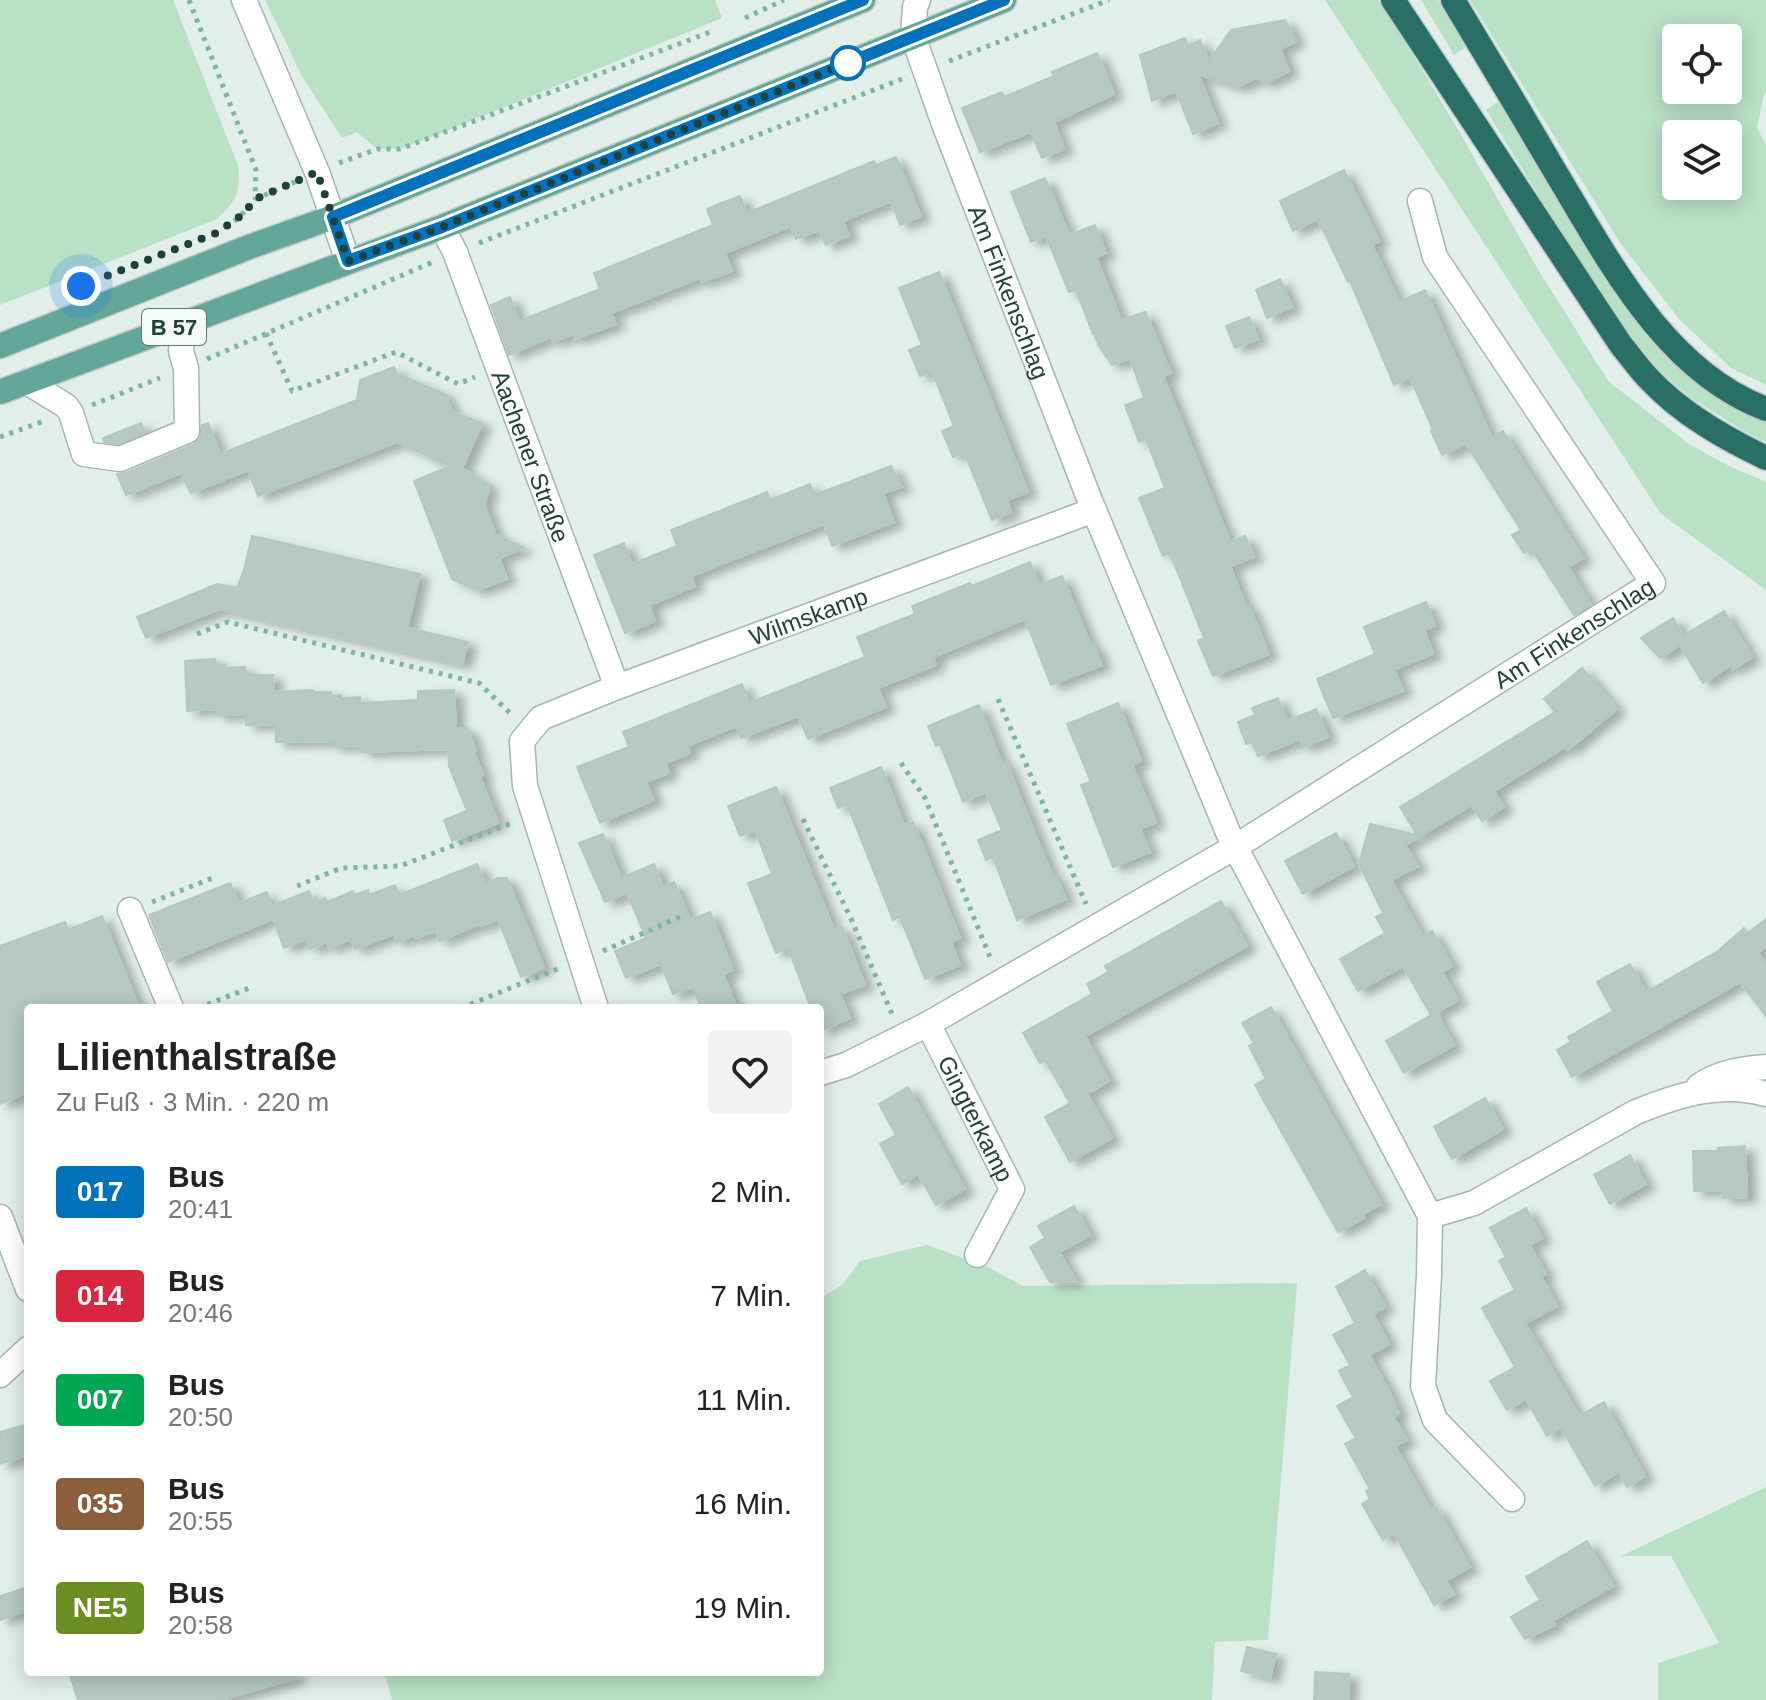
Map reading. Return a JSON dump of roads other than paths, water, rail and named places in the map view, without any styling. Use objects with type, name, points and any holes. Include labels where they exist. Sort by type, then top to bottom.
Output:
[{"type":"highway","points":[[1393,0],[1621,345],[1650,381],[1690,415],[1735,444],[1766,458]]},
{"type":"highway","points":[[1400,0],[1428,53]]},
{"type":"highway","points":[[1453,0],[1616,273],[1673,346],[1706,377],[1766,409]]},
{"type":"main road","name":"B 57","points":[[0,346],[333,217],[863,0]]},
{"type":"main road","name":"B 57","points":[[0,392],[442,227],[1004,0]]},
{"type":"street","points":[[244,0],[317,172],[348,261]]},
{"type":"street","name":"Am Finkenschlag","points":[[918,0],[913,36],[944,124],[1094,510],[1235,847],[1430,1216],[1423,1386],[1435,1420],[1512,1499]]},
{"type":"street","name":"Am Finkenschlag","points":[[1235,847],[1653,583],[1435,257],[1420,201]]},
{"type":"street","name":"Aachener Straße","points":[[442,227],[455,252],[617,687]]},
{"type":"street","points":[[27,382],[66,406],[84,454],[120,459],[187,431],[186,368],[181,351],[183,324]]},
{"type":"street","name":"Wilmskamp","points":[[595,1004],[525,786],[522,741],[541,718],[1094,510]]},
{"type":"street","points":[[824,1072],[846,1065],[928,1024],[1235,847]]},
{"type":"street","points":[[130,910],[169,1004]]},
{"type":"street","name":"Gingterkamp","points":[[928,1024],[1012,1189],[977,1255]]},
{"type":"street","points":[[1430,1216],[1474,1203],[1636,1112],[1690,1092],[1709,1079],[1731,1071],[1766,1067]]},
{"type":"street","points":[[1690,1092],[1737,1090],[1766,1094]]},
{"type":"street","points":[[0,1217],[24,1279]]},
{"type":"street","points":[[0,1375],[24,1353]]}]
